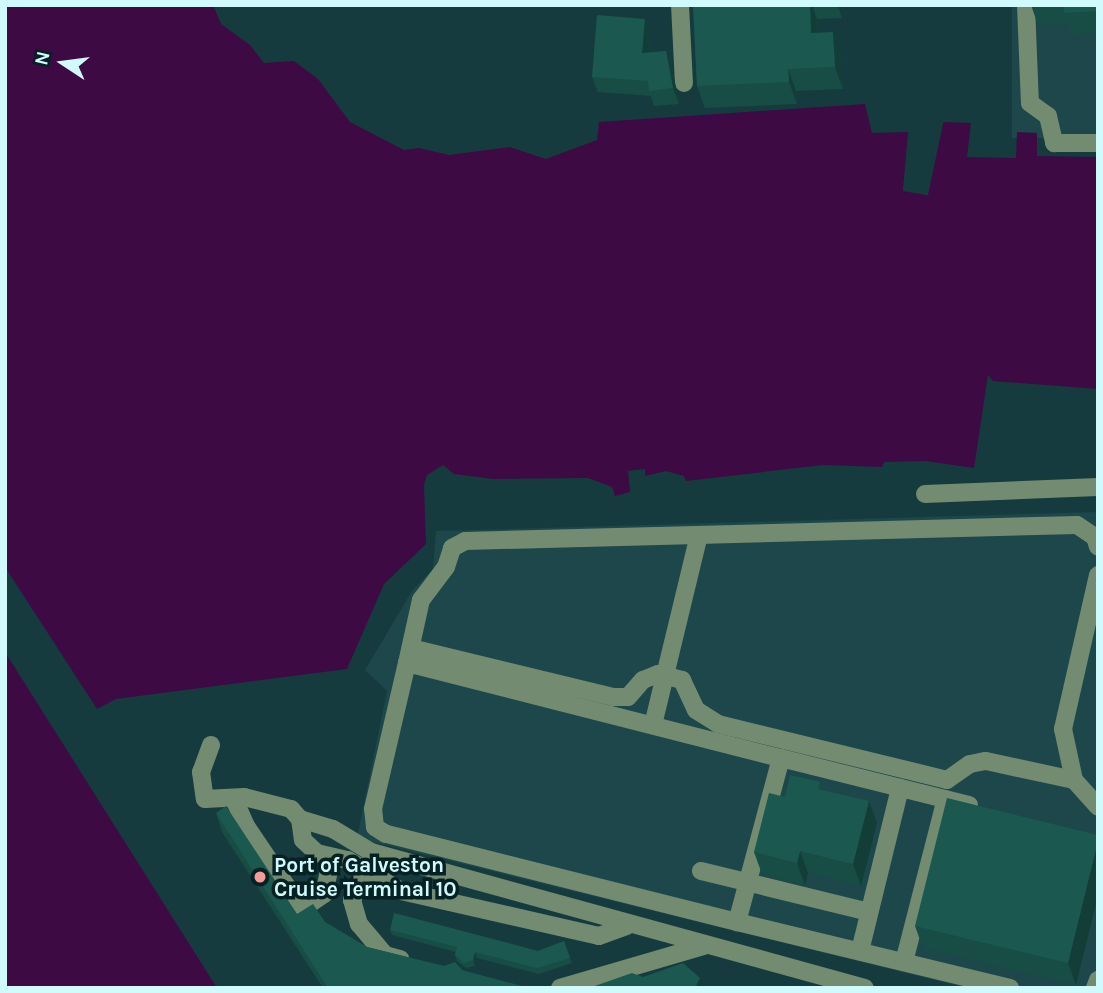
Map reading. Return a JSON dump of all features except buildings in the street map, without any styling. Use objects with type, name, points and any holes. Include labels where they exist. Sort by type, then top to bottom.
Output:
[{"type":"street","points":[[680,5],[684,83]]},
{"type":"street","points":[[1026,5],[1030,103],[1048,116],[1054,143],[1098,143]]},
{"type":"street","points":[[925,494],[1098,487]]},
{"type":"street","points":[[1010,988],[386,834],[375,827],[373,809],[421,600],[446,567],[452,548],[465,541],[1077,525],[1095,537],[1098,547]]},
{"type":"street","points":[[653,725],[699,535]]},
{"type":"street","points":[[1098,575],[1063,729],[1074,780],[1098,807]]},
{"type":"street","points":[[409,656],[613,697],[628,697],[643,680],[665,676],[682,680],[696,710],[718,724],[947,780],[970,764],[986,761],[1074,780]]},
{"type":"street","points":[[409,656],[653,725],[984,809]]},
{"type":"street","points":[[211,745],[201,772],[205,799],[244,797],[291,809],[300,819],[333,829],[371,852],[603,913],[627,926],[865,988]]},
{"type":"street","points":[[737,922],[781,758]]},
{"type":"street","points":[[860,951],[900,788]]},
{"type":"street","points":[[234,799],[246,826],[302,909],[324,894],[332,857]]},
{"type":"street","points":[[904,962],[946,799]]},
{"type":"street","points":[[300,819],[303,841],[317,853],[368,872],[401,891],[599,936],[627,926]]},
{"type":"street","points":[[371,852],[368,872],[352,900],[359,924],[385,955],[420,964]]},
{"type":"street","points":[[701,871],[869,912]]},
{"type":"street","points":[[560,988],[704,946]]},
{"type":"street","points":[[1096,988],[1098,979]]},
{"type":"shaded area","points":[[5,5],[213,5],[221,24],[250,45],[264,63],[294,61],[318,79],[350,122],[404,150],[419,148],[449,155],[510,147],[546,159],[597,140],[599,122],[865,104],[872,133],[908,132],[903,191],[927,195],[943,122],[971,123],[967,157],[1016,158],[1017,132],[1037,133],[1037,156],[1098,157],[1098,389],[993,381],[988,375],[974,468],[925,461],[884,462],[882,467],[823,465],[686,481],[684,476],[666,471],[645,476],[645,469],[628,471],[630,492],[615,496],[612,487],[588,478],[494,479],[454,474],[443,465],[427,475],[424,485],[426,544],[384,584],[347,669],[116,699],[97,709],[5,567]]},
{"type":"shaded area","points":[[1012,5],[1098,5],[1098,138],[1012,138]]},
{"type":"shaded area","points":[[1098,512],[1098,988],[967,988],[357,838],[387,691],[365,670],[412,591],[433,569],[436,531]]},
{"type":"shaded area","points":[[5,652],[217,988],[5,988]]},
{"type":"pier","points":[[944,119],[928,195],[903,191],[909,128],[907,188],[925,191],[939,121]]},
{"type":"place","name":"Port of Galveston Cruise Terminal 10","points":[[260,877]]}]
